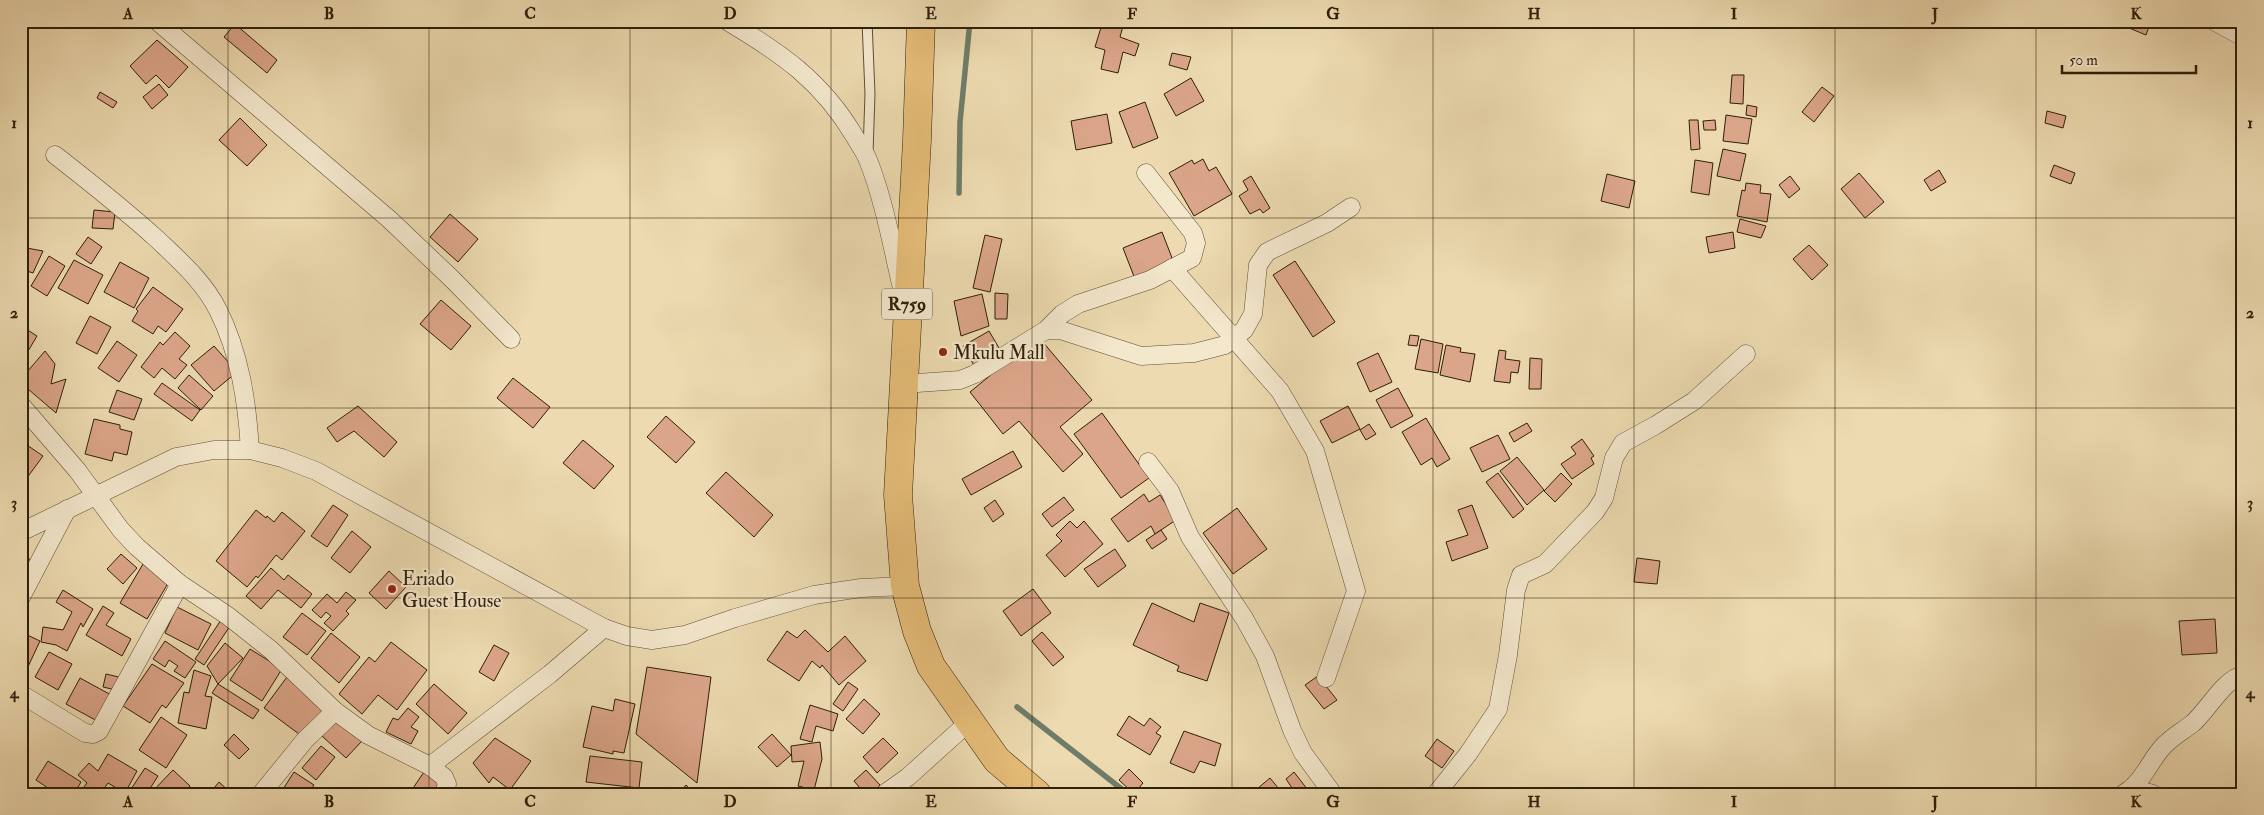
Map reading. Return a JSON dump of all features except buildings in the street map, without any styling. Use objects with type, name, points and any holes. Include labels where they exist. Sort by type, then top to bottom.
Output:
[{"type":"main road","name":"R759","points":[[921,21],[917,140],[906,306],[898,495],[905,586],[917,632],[931,666],[997,760],[1037,794]]},
{"type":"street","points":[[157,21],[388,219],[452,279],[511,339]]},
{"type":"street","points":[[727,21],[782,55],[813,82],[840,112],[868,158],[883,208],[906,306]]},
{"type":"street","points":[[2214,21],[2243,37]]},
{"type":"street","points":[[55,156],[113,200],[178,258],[201,284],[217,308],[240,370],[246,397],[250,450]]},
{"type":"street","points":[[903,384],[960,380],[975,374],[1046,330],[1062,314],[1078,304],[1150,280],[1192,258],[1196,243],[1193,233],[1146,173]]},
{"type":"street","points":[[1046,330],[1060,330],[1141,356],[1161,356],[1212,350],[1225,345],[1244,330],[1253,314],[1258,265],[1267,252],[1327,223],[1351,207]]},
{"type":"street","points":[[1172,268],[1280,391],[1315,451],[1356,591],[1326,678]]},
{"type":"street","points":[[1436,794],[1468,754],[1498,709],[1508,655],[1516,590],[1522,575],[1546,564],[1578,532],[1594,512],[1604,498],[1614,458],[1623,443],[1662,422],[1694,401],[1746,354]]},
{"type":"street","points":[[21,405],[77,470],[121,530],[180,584],[228,616],[271,650],[335,711],[368,735],[430,766],[444,777],[447,784],[444,794]]},
{"type":"street","points":[[21,532],[176,458],[214,450],[250,450],[282,458],[316,472],[604,628],[627,636],[652,640],[685,635],[814,596],[861,588],[905,586]]},
{"type":"street","points":[[1148,462],[1170,491],[1190,537],[1244,618],[1265,656],[1292,730],[1303,753],[1333,794]]},
{"type":"street","points":[[21,597],[67,509]]},
{"type":"street","points":[[21,694],[85,733],[93,734],[99,731],[180,584]]},
{"type":"street","points":[[430,766],[550,674],[604,628]]},
{"type":"street","points":[[2128,791],[2169,740],[2194,722],[2226,685],[2237,676],[2243,675]]},
{"type":"street","points":[[261,794],[305,740],[335,711]]},
{"type":"street","points":[[884,794],[908,777],[970,721]]},
{"type":"street","points":[[2128,791],[2153,794]]},
{"type":"lane","points":[[867,21],[870,94],[868,158]]},
{"type":"waterway","points":[[959,193],[960,122],[970,21]]},
{"type":"waterway","points":[[1017,707],[1128,794]]},
{"type":"place","name":"Mkulu Mall","points":[[943,352]]},
{"type":"place","name":"Eriado Guest House","points":[[392,589]]}]
